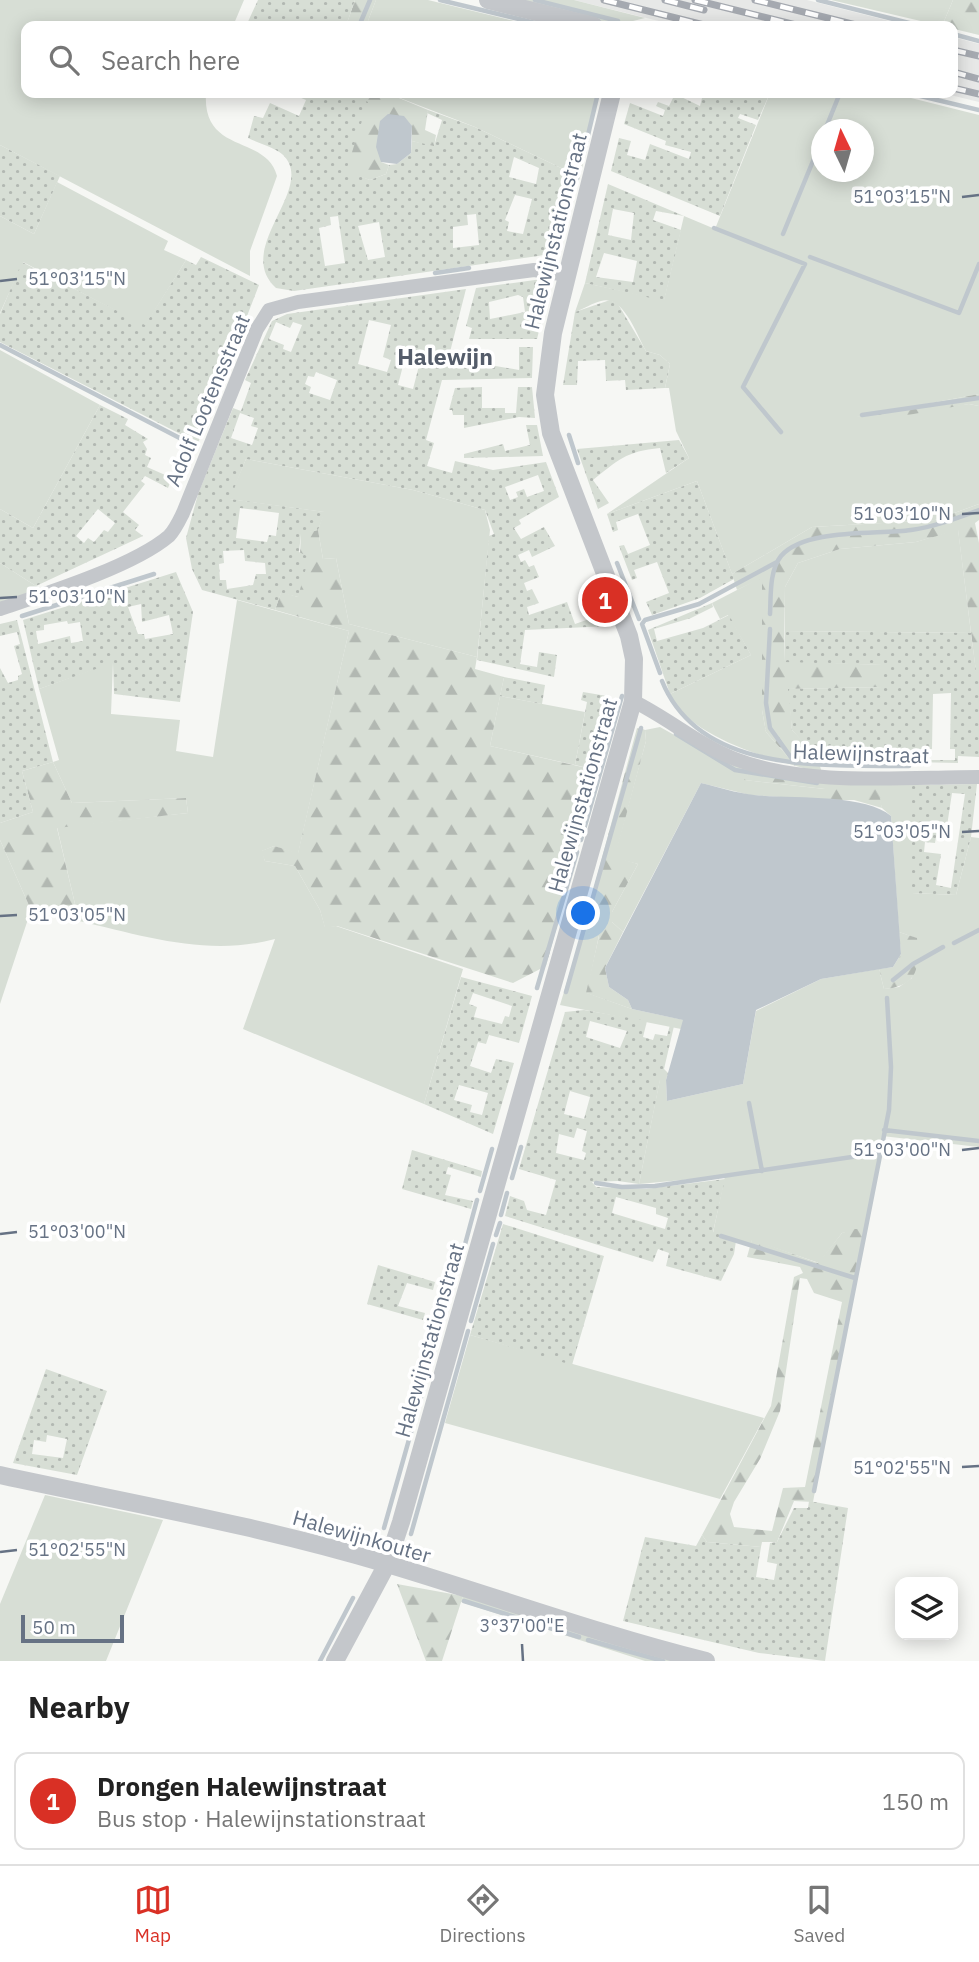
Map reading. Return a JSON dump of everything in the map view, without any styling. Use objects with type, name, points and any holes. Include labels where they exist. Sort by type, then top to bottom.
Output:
[{"type":"street","points":[[488,0],[574,21]]},
{"type":"street","name":"Halewijnstationstraat","points":[[335,1661],[387,1564],[634,701],[634,659],[629,636],[558,453],[547,413],[546,372],[611,98]]},
{"type":"street","name":"Adolf Lootensstraat","points":[[0,609],[51,592],[144,552],[170,534],[183,513],[257,329],[269,310],[298,302],[534,270],[567,275]]},
{"type":"street","name":"Halewijnstraat","points":[[634,701],[732,758],[775,771],[813,775],[979,777]]},
{"type":"street","name":"Halewijnkouter","points":[[0,1475],[308,1543],[387,1564],[640,1645],[706,1661]]},
{"type":"shaded area","points":[[574,0],[807,0],[889,21],[659,21]]},
{"type":"shaded area","points":[[958,38],[979,44],[979,102],[958,97]]},
{"type":"shaded area","points":[[388,114],[404,116],[412,126],[411,153],[397,164],[381,162],[376,147],[380,121]]},
{"type":"shaded area","points":[[701,783],[754,795],[846,800],[879,809],[891,816],[901,954],[893,967],[821,979],[756,1010],[743,1084],[667,1101],[666,1080],[683,1020],[632,1009],[628,1000],[609,987],[605,968]]},
{"type":"green space","points":[[0,0],[244,0],[235,21],[21,21],[21,98],[206,98],[207,113],[214,126],[224,135],[261,154],[271,163],[277,176],[250,251],[250,276],[0,145]]},
{"type":"green space","points":[[258,0],[355,0],[348,21],[248,21]]},
{"type":"green space","points":[[355,0],[376,0],[368,21],[348,21]]},
{"type":"green space","points":[[376,0],[428,0],[514,21],[368,21]]},
{"type":"green space","points":[[518,0],[574,0],[645,18],[633,21],[601,21]]},
{"type":"green space","points":[[831,0],[953,0],[944,21],[921,21]]},
{"type":"green space","points":[[953,0],[979,0],[979,35],[958,30],[958,21],[944,21]]},
{"type":"green space","points":[[301,98],[357,98],[368,102],[346,171],[370,180],[386,174],[389,165],[397,164],[411,153],[412,141],[434,146],[442,120],[427,113],[428,110],[475,127],[580,177],[558,247],[553,253],[538,256],[294,291],[276,288],[265,272],[264,255],[268,237],[285,200],[291,168],[282,154],[248,138],[254,116],[263,118],[270,103],[299,116],[306,100]],"holes":[[[514,157],[539,168],[536,184],[509,177]],[[515,195],[532,199],[523,234],[507,231],[509,222],[505,220]],[[476,214],[479,245],[453,248],[453,227],[468,225],[467,215]],[[338,216],[345,263],[325,266],[319,228],[331,225],[330,217]],[[379,222],[385,257],[368,260],[358,226]]]},
{"type":"green space","points":[[352,98],[399,98],[428,110],[425,130],[436,135],[434,147],[412,141],[412,126],[381,162],[389,165],[386,174],[370,180],[345,172]]},
{"type":"green space","points":[[400,98],[598,98],[580,177],[475,127]]},
{"type":"green space","points":[[673,98],[683,98],[700,106],[702,98],[768,98],[758,120],[740,114],[738,118],[756,125],[720,216],[611,171],[619,138],[631,141],[627,155],[645,160],[650,144],[689,159],[691,152],[665,145],[666,141],[624,124],[630,103],[663,116],[665,110],[656,106],[658,102],[669,106]]},
{"type":"green space","points":[[768,98],[911,98],[979,115],[979,394],[857,417],[969,404],[979,406],[979,504],[935,520],[812,527],[732,574],[697,481],[607,514],[689,458],[676,431],[669,388],[665,388],[670,364],[660,355],[646,351],[623,310],[609,300],[594,303],[575,312],[585,283],[664,300],[684,216],[715,229]]},
{"type":"green space","points":[[0,145],[60,176],[34,234],[0,216]]},
{"type":"green space","points":[[57,182],[168,241],[164,250],[186,260],[145,326],[23,262],[0,313],[0,216],[34,234]]},
{"type":"green space","points":[[608,184],[684,216],[656,211],[653,220],[681,230],[664,301],[585,283]],"holes":[[[613,209],[634,213],[631,240],[608,235]],[[604,253],[637,261],[633,282],[596,277]]]},
{"type":"green space","points":[[201,257],[259,285],[198,443],[0,342],[0,314],[22,262],[145,325],[186,260],[196,265]]},
{"type":"green space","points":[[542,279],[550,286],[537,339],[469,339],[472,328],[466,326],[476,288]],"holes":[[[518,295],[523,297],[525,312],[490,319],[489,302]]]},
{"type":"green space","points":[[466,289],[450,352],[484,353],[484,364],[519,370],[519,347],[533,347],[532,378],[442,380],[426,440],[434,443],[427,466],[452,473],[455,461],[493,470],[546,462],[559,497],[519,520],[521,524],[514,528],[521,539],[544,527],[555,546],[532,557],[529,550],[518,555],[521,562],[525,560],[529,567],[534,565],[539,577],[524,583],[527,591],[532,589],[539,603],[527,607],[529,615],[567,602],[575,624],[592,618],[588,606],[600,602],[609,626],[525,630],[520,664],[537,667],[539,652],[557,655],[554,677],[477,660],[489,536],[494,534],[485,510],[413,490],[246,459],[230,499],[325,512],[318,530],[301,534],[299,552],[309,557],[298,597],[281,593],[275,610],[202,590],[192,569],[186,538],[198,494],[233,408],[241,411],[251,383],[245,380],[272,321],[287,314]],"holes":[[[369,320],[391,325],[383,357],[391,360],[387,372],[358,364]],[[276,322],[290,328],[293,322],[302,325],[291,352],[283,349],[284,345],[269,339]],[[407,350],[422,354],[413,389],[398,385]],[[316,372],[337,380],[330,400],[309,393],[311,387],[305,384],[308,376],[314,377]],[[240,413],[254,418],[251,426],[258,428],[252,445],[231,438]],[[538,475],[544,491],[527,497],[524,489],[516,492],[518,497],[510,500],[505,487]],[[240,508],[279,513],[276,536],[269,535],[267,542],[236,538]],[[244,550],[245,561],[265,563],[266,574],[256,574],[253,585],[227,589],[226,580],[220,580],[219,564],[224,563],[223,551]]]},
{"type":"green space","points":[[610,300],[618,304],[646,351],[660,355],[670,364],[665,388],[626,390],[625,380],[606,381],[605,360],[578,361],[577,385],[563,385],[575,312]]},
{"type":"green space","points":[[0,350],[100,405],[33,528],[0,509]]},
{"type":"green space","points":[[482,387],[482,408],[505,408],[505,413],[516,413],[518,387],[532,387],[535,418],[519,417],[464,428],[464,415],[453,415],[452,410],[449,410],[455,388]]},
{"type":"green space","points":[[979,394],[979,406],[969,404],[858,424],[856,417]]},
{"type":"green space","points":[[100,405],[128,419],[125,425],[148,439],[143,442],[147,449],[145,455],[151,458],[147,467],[172,478],[168,488],[145,476],[141,481],[145,484],[123,512],[139,525],[135,530],[143,536],[36,586],[0,563],[0,509],[33,528]],"holes":[[[98,509],[115,523],[108,532],[104,530],[94,542],[88,538],[84,543],[76,536]]]},
{"type":"green space","points":[[526,425],[537,425],[543,456],[464,458],[464,454],[503,444],[505,451],[530,445]]},
{"type":"green space","points":[[679,440],[689,458],[666,473],[660,448],[648,449],[630,454],[593,480],[609,503],[598,509],[577,449]]},
{"type":"green space","points":[[246,459],[413,490],[485,510],[490,530],[477,657],[349,624],[336,558],[323,559],[318,530],[324,512],[229,499]]},
{"type":"green space","points":[[697,481],[734,579],[700,598],[652,615],[646,602],[669,593],[657,562],[634,570],[637,578],[632,580],[619,546],[624,545],[628,554],[650,545],[638,514],[616,522],[618,530],[613,532],[607,514]]},
{"type":"green space","points":[[979,504],[979,520],[975,523],[979,543],[979,672],[976,672],[958,530],[916,542],[840,549],[798,563],[785,587],[784,661],[882,665],[883,687],[789,689],[792,730],[817,756],[822,773],[796,766],[766,732],[762,710],[762,578],[737,590],[732,574],[812,527],[935,520]]},
{"type":"green space","points":[[958,529],[971,633],[785,631],[785,587],[798,563],[840,549],[916,542]]},
{"type":"green space","points":[[318,530],[323,559],[336,558],[349,624],[477,657],[475,669],[504,677],[490,746],[600,771],[546,966],[513,983],[337,926],[325,928],[320,910],[295,866],[265,861],[261,851],[274,846],[298,853],[349,631],[275,610],[281,592],[298,597],[301,533]]},
{"type":"green space","points":[[0,563],[36,586],[42,589],[0,603]]},
{"type":"green space","points":[[176,572],[193,612],[180,702],[114,694],[113,663],[39,689],[23,620]],"holes":[[[141,604],[142,622],[169,615],[173,634],[145,639],[144,634],[138,634],[128,607]],[[67,621],[68,624],[80,622],[83,641],[71,643],[70,636],[38,644],[36,631],[44,630],[44,625]]]},
{"type":"green space","points":[[762,577],[762,710],[766,732],[796,766],[744,749],[707,731],[679,708],[670,694],[751,655],[728,615],[720,619],[712,603]]},
{"type":"green space","points":[[237,600],[349,631],[298,854],[274,846],[262,851],[265,861],[295,866],[320,910],[325,927],[336,926],[463,969],[424,1104],[243,1029],[275,939],[250,944],[201,945],[152,938],[79,921],[57,827],[188,813],[186,798],[72,803],[53,762],[59,760],[39,689],[113,662],[111,714],[180,720],[176,751],[213,757]]},
{"type":"green space","points":[[712,603],[713,607],[691,618],[654,629],[657,641],[703,628],[729,615],[751,655],[670,694],[648,630]]},
{"type":"green space","points":[[17,620],[53,762],[22,771],[33,812],[0,823],[0,668],[8,683],[18,680],[18,676],[22,674],[14,646],[20,644],[17,632],[0,636],[0,624]]},
{"type":"green space","points":[[785,631],[971,633],[976,671],[979,672],[979,757],[958,756],[958,763],[819,760],[792,730],[788,689],[882,687],[882,665],[784,662]],"holes":[[[951,693],[950,749],[955,749],[955,760],[928,760],[928,749],[932,749],[933,694]]]},
{"type":"green space","points":[[504,677],[545,685],[542,704],[500,696]]},
{"type":"green space","points":[[583,692],[607,696],[606,706],[601,705],[599,715],[610,718],[596,770],[575,765],[587,702],[581,700]]},
{"type":"green space","points":[[500,696],[585,712],[575,765],[490,746]]},
{"type":"green space","points":[[660,727],[717,759],[751,770],[745,780],[825,789],[825,800],[750,795],[701,783],[623,932],[612,922],[612,912],[638,864],[614,858],[646,741],[645,730]]},
{"type":"green space","points":[[637,728],[645,730],[646,741],[615,857],[638,864],[612,912],[612,922],[623,932],[605,968],[609,987],[628,1000],[632,1009],[586,993],[599,936],[582,932]]},
{"type":"green space","points":[[53,762],[72,803],[186,798],[188,813],[57,828],[79,921],[31,910],[0,840],[0,823],[33,812],[22,771]]},
{"type":"green space","points":[[751,770],[902,785],[902,789],[880,798],[882,808],[854,800],[825,800],[825,789],[744,780]]},
{"type":"green space","points":[[977,784],[971,837],[956,895],[912,893],[912,785]],"holes":[[[952,793],[965,794],[951,888],[936,885],[941,854],[924,852],[925,842],[935,843],[938,825],[947,826]]]},
{"type":"green space","points":[[902,785],[912,785],[912,893],[956,895],[971,837],[979,838],[979,1147],[882,1136],[865,1229],[842,1233],[819,1263],[752,1240],[750,1247],[713,1233],[725,1176],[639,1184],[660,1079],[666,1080],[667,1101],[743,1084],[756,1011],[821,979],[879,969],[884,989],[899,987],[912,978],[916,938],[899,932],[891,816],[882,808],[879,798]]},
{"type":"green space","points":[[0,840],[31,910],[0,1004]]},
{"type":"green space","points":[[582,932],[599,935],[587,993],[632,1009],[684,1020],[681,1029],[560,1005]]},
{"type":"green space","points":[[899,932],[917,938],[917,966],[911,979],[905,984],[884,989],[879,969],[893,967],[901,954]]},
{"type":"green space","points":[[461,977],[532,996],[519,1043],[489,1035],[486,1044],[478,1042],[470,1066],[491,1073],[496,1059],[514,1063],[493,1134],[424,1104]],"holes":[[[473,993],[512,1006],[509,1017],[505,1016],[502,1024],[474,1017],[477,1007],[469,1004]],[[459,1085],[488,1093],[482,1115],[470,1112],[472,1105],[454,1100]]]},
{"type":"green space","points":[[584,1010],[647,1021],[643,1037],[653,1040],[655,1034],[667,1036],[670,1025],[674,1026],[664,1069],[668,1073],[666,1080],[660,1080],[639,1184],[618,1181],[592,1182],[596,1187],[646,1189],[725,1179],[713,1232],[736,1241],[734,1254],[721,1281],[666,1266],[669,1253],[658,1249],[653,1262],[505,1216],[510,1196],[524,1201],[527,1210],[546,1215],[556,1180],[519,1169],[565,1012]],"holes":[[[590,1021],[627,1031],[620,1048],[586,1037]],[[570,1091],[590,1097],[584,1119],[564,1114]],[[577,1128],[587,1131],[582,1151],[586,1153],[584,1160],[556,1153],[559,1134],[574,1138]],[[616,1197],[656,1208],[656,1214],[668,1218],[665,1229],[612,1213]]]},
{"type":"green space","points":[[412,1150],[482,1171],[481,1177],[448,1167],[446,1174],[451,1175],[445,1195],[473,1201],[471,1209],[402,1189]]},
{"type":"green space","points":[[503,1224],[604,1256],[572,1365],[470,1335]]},
{"type":"green space","points":[[865,1229],[813,1502],[794,1501],[777,1542],[762,1542],[761,1547],[707,1542],[702,1535],[771,1406],[794,1277],[803,1273],[800,1267],[747,1257],[752,1239],[818,1263],[842,1233]],"holes":[[[800,1278],[807,1279],[814,1293],[842,1302],[805,1487],[783,1488],[772,1531],[734,1527],[730,1514],[734,1502],[760,1459],[780,1411]]]},
{"type":"green space","points":[[378,1265],[435,1282],[433,1290],[407,1283],[398,1306],[425,1313],[423,1320],[367,1304]]},
{"type":"green space","points":[[470,1335],[764,1418],[720,1499],[445,1423]]},
{"type":"green space","points":[[46,1369],[107,1391],[77,1475],[13,1463]],"holes":[[[47,1435],[67,1439],[63,1458],[32,1454],[34,1440],[46,1442]]]},
{"type":"green space","points":[[45,1495],[163,1520],[106,1661],[0,1661],[0,1604]]},
{"type":"green space","points":[[809,1501],[848,1508],[825,1661],[759,1653],[623,1621],[645,1537],[696,1546],[702,1535],[707,1542],[761,1547],[756,1577],[774,1580],[777,1564],[767,1562],[770,1543],[777,1542],[794,1508],[808,1508]]},
{"type":"green space","points":[[397,1584],[463,1596],[442,1661],[426,1661]]},
{"type":"green space","points":[[463,1596],[679,1661],[645,1661],[461,1602]]},
{"type":"waterway","points":[[361,21],[370,0]]},
{"type":"waterway","points":[[440,0],[527,21]]},
{"type":"waterway","points":[[535,0],[618,21]]},
{"type":"waterway","points":[[818,0],[901,21]]},
{"type":"waterway","points":[[958,35],[979,41]]},
{"type":"waterway","points":[[583,156],[597,98]]},
{"type":"waterway","points":[[829,119],[838,98]]},
{"type":"waterway","points":[[929,98],[979,110]]},
{"type":"waterway","points":[[783,234],[811,166]]},
{"type":"waterway","points":[[577,178],[579,167]]},
{"type":"waterway","points":[[714,228],[805,264],[743,387],[781,432]]},
{"type":"waterway","points":[[810,257],[959,313],[979,264]]},
{"type":"waterway","points":[[435,273],[469,268]]},
{"type":"waterway","points":[[0,345],[197,447]]},
{"type":"waterway","points":[[862,415],[979,398]]},
{"type":"waterway","points":[[569,435],[578,463]]},
{"type":"waterway","points":[[770,614],[774,569],[781,556],[792,547],[842,534],[920,529],[979,510]]},
{"type":"waterway","points":[[660,673],[642,624],[645,620],[699,604],[777,562]]},
{"type":"waterway","points":[[617,563],[639,619]]},
{"type":"waterway","points":[[22,616],[154,574]]},
{"type":"waterway","points":[[770,629],[766,703],[770,728],[795,763]]},
{"type":"waterway","points":[[662,681],[680,712],[705,734],[735,749],[804,763],[909,766]]},
{"type":"waterway","points":[[581,840],[622,696]]},
{"type":"waterway","points":[[566,992],[641,728]]},
{"type":"waterway","points":[[676,734],[735,770],[817,783]]},
{"type":"waterway","points":[[537,988],[577,852]]},
{"type":"waterway","points":[[954,943],[979,930]]},
{"type":"waterway","points":[[893,980],[913,964],[943,947]]},
{"type":"waterway","points":[[814,1491],[889,1110],[891,1067],[887,998]]},
{"type":"waterway","points":[[749,1103],[762,1171]]},
{"type":"waterway","points":[[884,1130],[979,1141]]},
{"type":"waterway","points":[[512,1178],[521,1147]]},
{"type":"waterway","points":[[480,1191],[492,1149]]},
{"type":"waterway","points":[[596,1183],[622,1187],[655,1186],[879,1153]]},
{"type":"waterway","points":[[501,1215],[507,1193]]},
{"type":"waterway","points":[[460,1263],[477,1200]]},
{"type":"waterway","points":[[496,1235],[500,1223]]},
{"type":"waterway","points":[[721,1236],[855,1278]]},
{"type":"waterway","points":[[471,1321],[493,1244]]},
{"type":"waterway","points":[[450,1293],[456,1273]]},
{"type":"waterway","points":[[384,1528],[447,1305]]},
{"type":"waterway","points":[[411,1534],[468,1331]]},
{"type":"waterway","points":[[320,1661],[353,1598]]},
{"type":"waterway","points":[[464,1601],[579,1637]]},
{"type":"waterway","points":[[588,1640],[663,1661]]},
{"type":"railway","points":[[604,0],[688,21]]},
{"type":"railway","points":[[665,0],[704,10]]},
{"type":"railway","points":[[695,0],[780,21]]},
{"type":"railway","points":[[755,0],[840,21]]},
{"type":"railway","points":[[958,51],[979,56]]},
{"type":"railway","points":[[958,73],[979,79]]},
{"type":"railway","points":[[958,89],[979,94]]},
{"type":"place","name":"Drongen Halewijnstraat","points":[[605,600]]},
{"type":"district","name":"Halewijn","points":[[445,356]]}]
